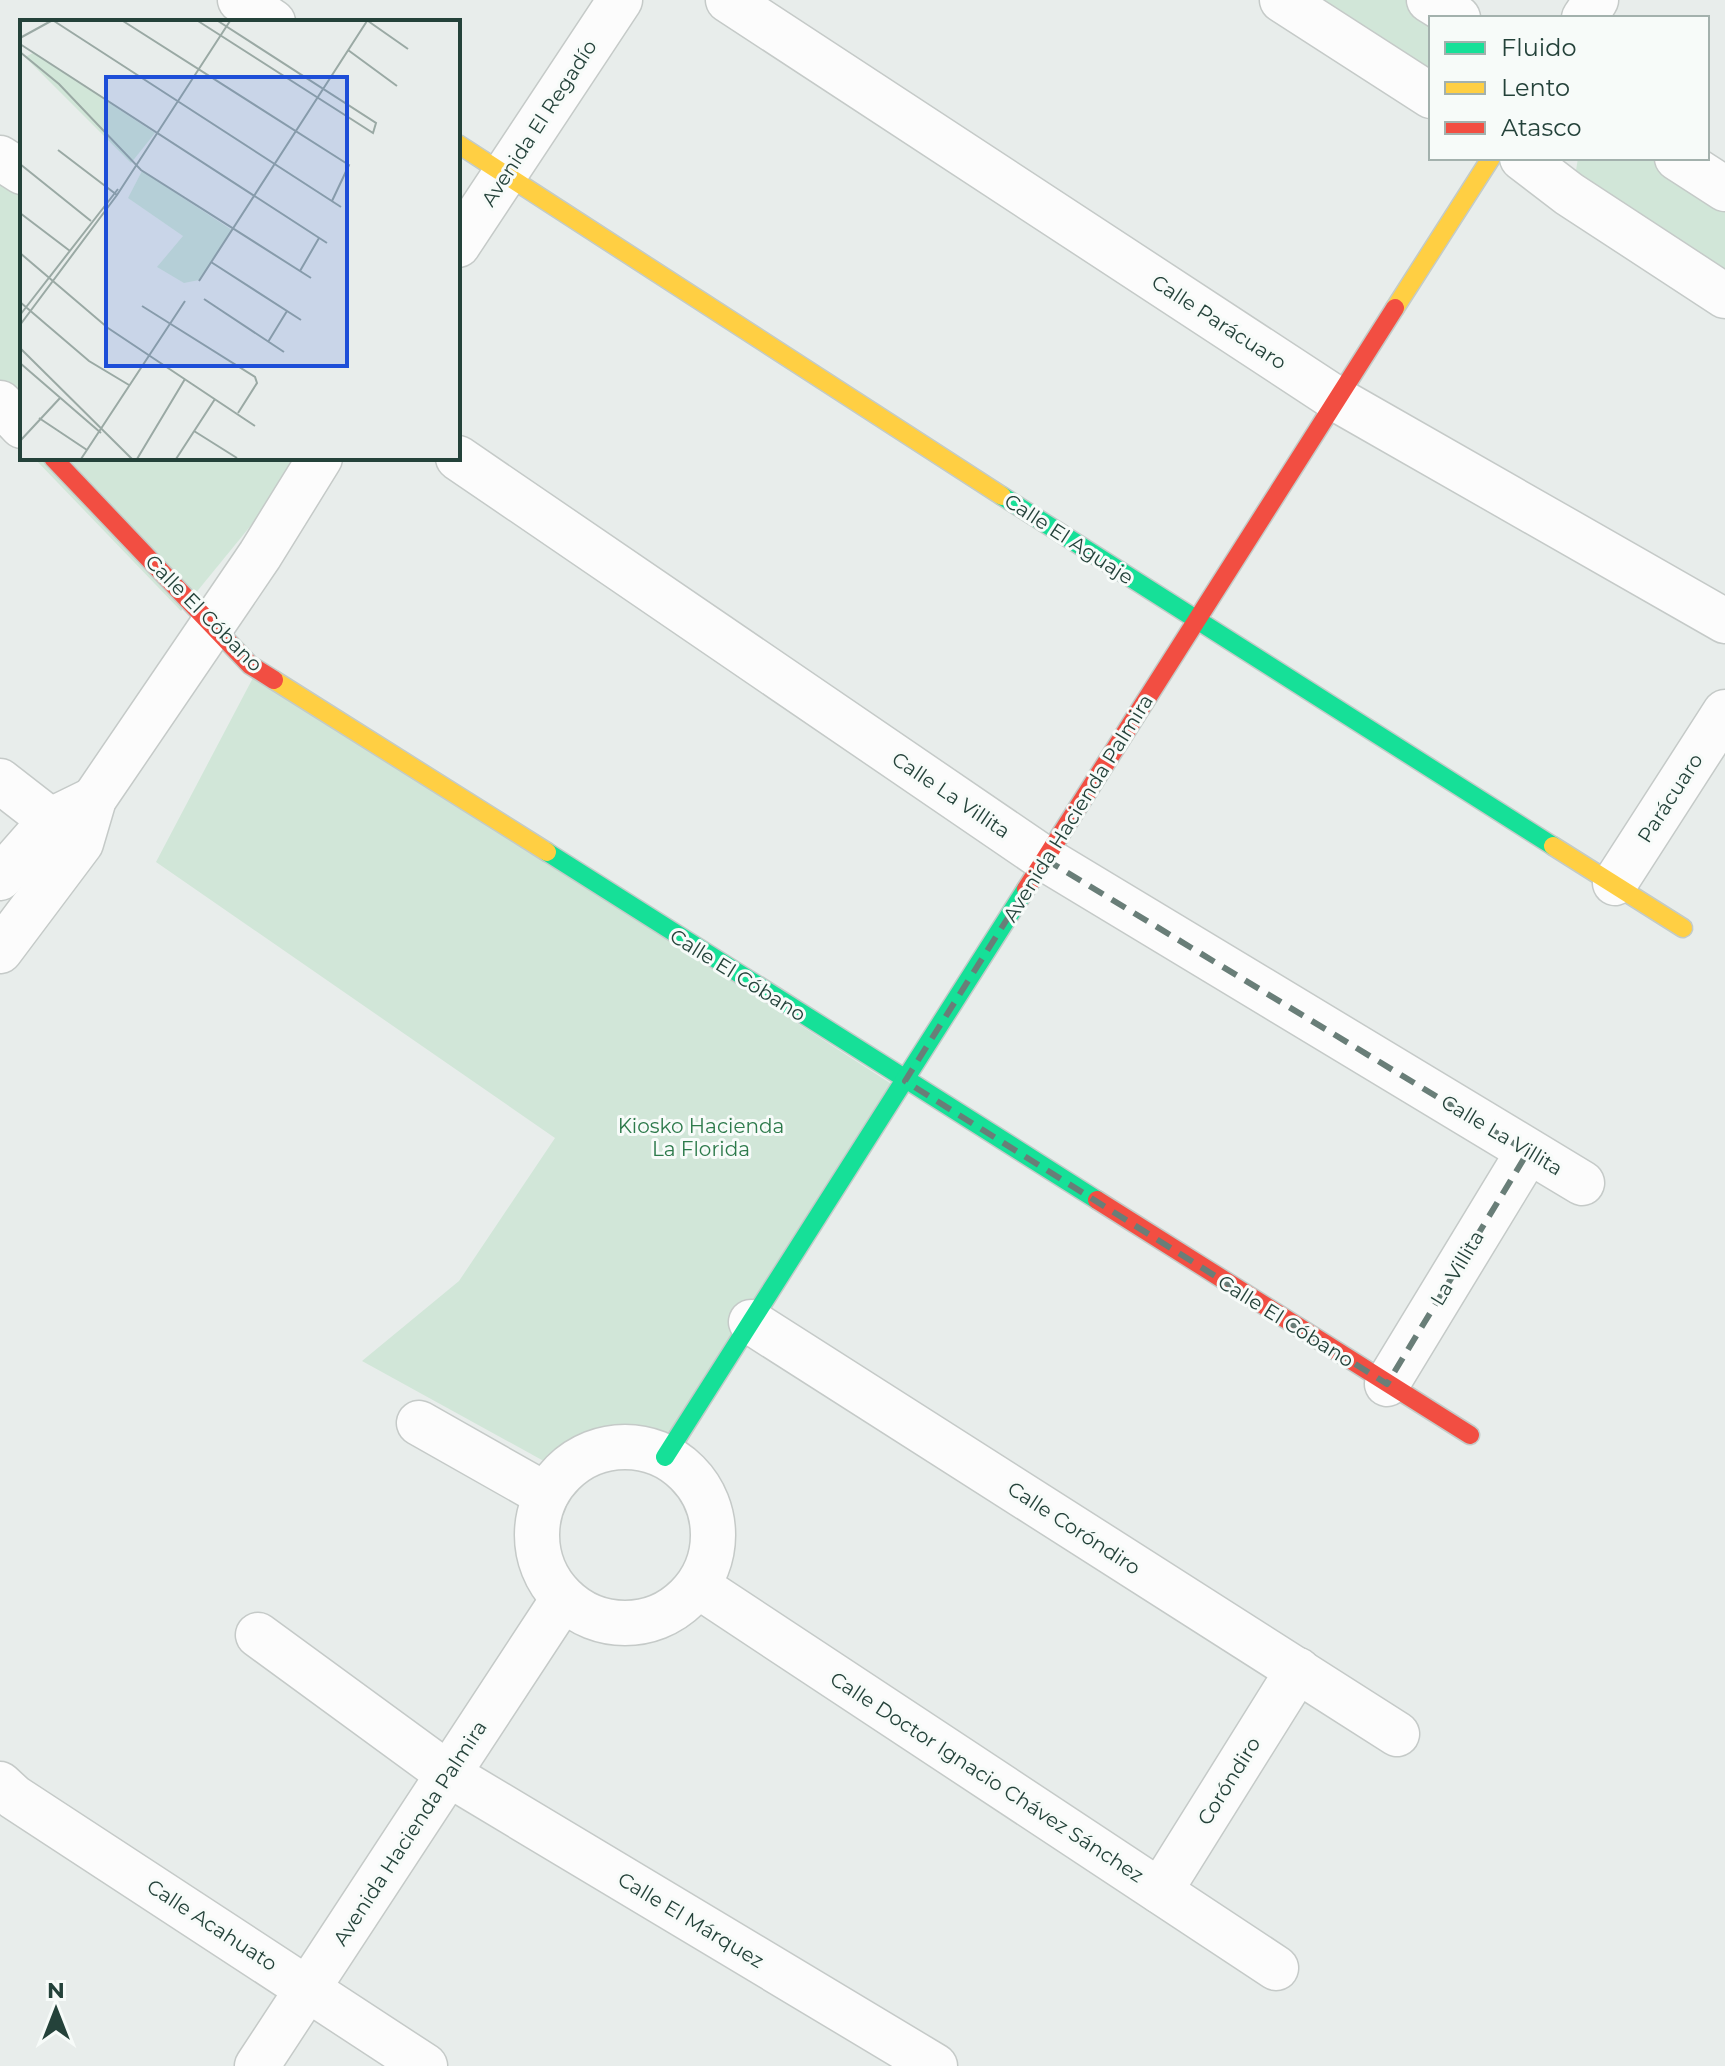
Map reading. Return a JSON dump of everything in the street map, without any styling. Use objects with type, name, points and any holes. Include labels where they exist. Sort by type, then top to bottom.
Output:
[{"type":"street","points":[[240,0],[270,20]]},
{"type":"street","name":"Avenida El Regadío","points":[[460,242],[620,0]]},
{"type":"street","name":"Calle Parácuaro","points":[[728,0],[1338,400],[1725,621]]},
{"type":"street","points":[[1282,0],[1429,95]]},
{"type":"street","points":[[1429,0],[1455,16]]},
{"type":"street","name":"Calle El Aguaje","points":[[460,145],[1196,622],[1683,928]]},
{"type":"street","points":[[0,158],[20,171]]},
{"type":"street","name":"Avenida Hacienda Palmira","points":[[665,1457],[1490,160]]},
{"type":"street","points":[[1525,160],[1569,194],[1725,296]]},
{"type":"street","points":[[1680,160],[1725,189]]},
{"type":"street","points":[[0,403],[20,424]]},
{"type":"street","name":"Calle La Villita","points":[[460,459],[1045,859],[1582,1183]]},
{"type":"street","name":"Calle El Cóbano","points":[[55,460],[250,665],[1470,1435]]},
{"type":"street","points":[[0,951],[66,832],[94,799],[214,624],[319,460]]},
{"type":"street","name":"Parácuaro","points":[[1615,883],[1725,712]]},
{"type":"street","points":[[0,781],[66,832]]},
{"type":"street","points":[[0,878],[66,832]]},
{"type":"street","name":"La Villita","points":[[1387,1384],[1528,1152]]},
{"type":"street","name":"Calle Coróndiro","points":[[751,1322],[1397,1734]]},
{"type":"street","points":[[419,1423],[546,1495]]},
{"type":"street","points":[[621,1447],[665,1457],[689,1474],[706,1500],[714,1529],[710,1559],[698,1586],[677,1608],[649,1621],[618,1624],[588,1616],[563,1599],[546,1576],[537,1550],[537,1521],[546,1495],[559,1476],[598,1451],[621,1447]]},
{"type":"street","name":"Calle Doctor Ignacio Chávez Sánchez","points":[[698,1586],[1276,1968]]},
{"type":"street","name":"Avenida Hacienda Palmira","points":[[257,2066],[563,1599]]},
{"type":"street","name":"Calle El Márquez","points":[[258,1635],[448,1774],[935,2066]]},
{"type":"street","name":"Coróndiro","points":[[1160,1891],[1298,1670]]},
{"type":"street","name":"Calle Acahuato","points":[[0,1784],[14,1797],[309,1987],[425,2066]]},
{"type":"highlighted area","points":[[1045,859],[1528,1152],[1387,1384],[905,1081]]},
{"type":"green space","points":[[1282,0],[1429,0],[1429,95]]},
{"type":"green space","points":[[1578,160],[1681,160],[1725,188],[1725,288],[1573,189]]},
{"type":"green space","points":[[0,168],[20,181],[20,444],[0,423]]},
{"type":"green space","points":[[36,460],[304,460],[181,611]]},
{"type":"green space","name":"Kiosko Hacienda La Florida","points":[[255,674],[904,1092],[667,1453],[624,1445],[587,1455],[560,1470],[362,1361],[459,1281],[555,1138],[156,862]]},
{"type":"traffic: fast","points":[[1002,496],[1553,846]]},
{"type":"traffic: fast","points":[[547,852],[1097,1200]]},
{"type":"traffic: fast","points":[[665,1457],[1026,889]]},
{"type":"traffic: slow","points":[[460,145],[1002,496]]},
{"type":"traffic: slow","points":[[1395,308],[1490,160]]},
{"type":"traffic: slow","points":[[274,680],[547,852]]},
{"type":"traffic: slow","points":[[1553,846],[1683,928]]},
{"type":"traffic: jam","points":[[1026,889],[1395,308]]},
{"type":"traffic: jam","points":[[55,460],[250,665],[274,680]]},
{"type":"traffic: jam","points":[[1097,1200],[1470,1435]]}]
